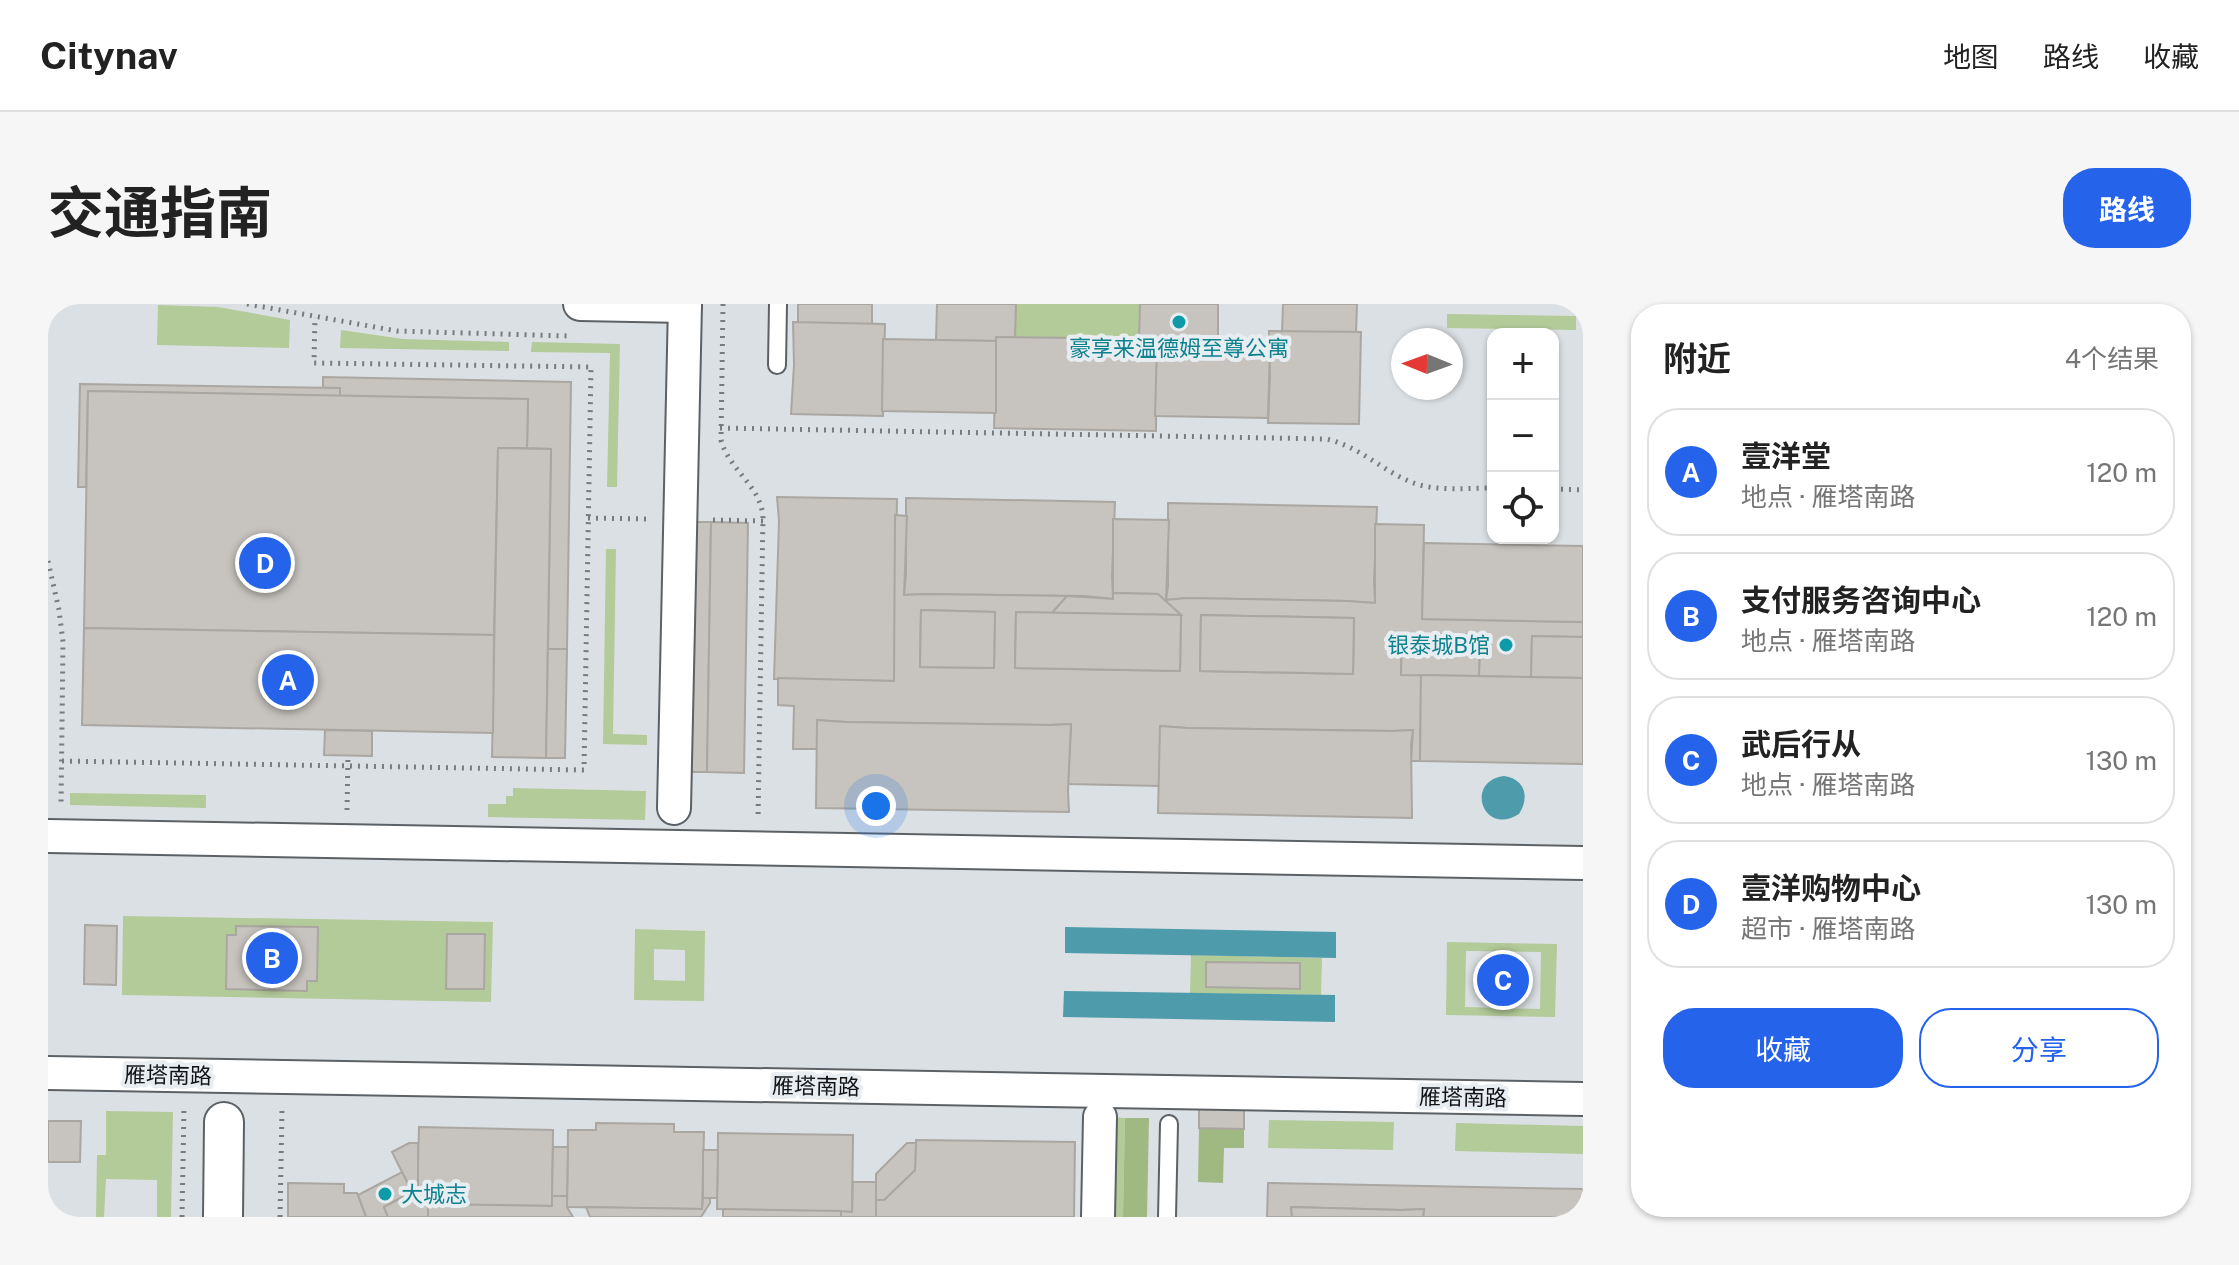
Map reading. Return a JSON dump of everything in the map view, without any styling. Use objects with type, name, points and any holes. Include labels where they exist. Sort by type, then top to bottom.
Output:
[{"type":"street","points":[[580,304],[684,305],[674,808]]},
{"type":"street","points":[[54,836],[1583,863]]},
{"type":"street","name":"雁塔南路","points":[[48,1073],[1583,1099]]},
{"type":"street","points":[[1098,1217],[1100,1117]]},
{"type":"street","points":[[223,1217],[224,1122]]},
{"type":"lane","points":[[777,365],[778,304]]},
{"type":"lane","points":[[1167,1217],[1169,1124]]},
{"type":"path","points":[[247,304],[397,331],[579,336]]},
{"type":"path","points":[[723,304],[721,440],[725,453],[756,492],[763,510],[758,848]]},
{"type":"path","points":[[62,761],[584,770],[591,367],[314,363],[315,317]]},
{"type":"path","points":[[720,428],[1316,438],[1352,447],[1419,485],[1487,488]]},
{"type":"path","points":[[1559,489],[1583,490]]},
{"type":"path","points":[[48,561],[63,642],[62,761],[54,836]]},
{"type":"path","points":[[346,841],[348,755]]},
{"type":"path","points":[[182,1217],[185,1075]]},
{"type":"path","points":[[280,1217],[282,1077]]},
{"type":"green space","points":[[1016,304],[1140,304],[1139,340],[1015,338]]},
{"type":"green space","points":[[158,305],[218,307],[290,320],[289,348],[157,345]]},
{"type":"green space","points":[[1447,314],[1576,316],[1576,330],[1447,328]]},
{"type":"green space","points":[[341,330],[403,339],[509,342],[509,351],[340,348]]},
{"type":"green space","points":[[532,342],[620,344],[617,487],[607,487],[610,353],[531,352]]},
{"type":"green space","points":[[606,549],[616,549],[613,734],[647,735],[647,745],[603,744]]},
{"type":"green space","points":[[513,788],[646,791],[645,820],[488,817],[488,804],[506,804],[506,796],[513,796]]},
{"type":"green space","points":[[70,793],[206,795],[206,808],[70,805]]},
{"type":"green space","points":[[123,916],[493,922],[491,1002],[122,995]],"holes":[[[237,926],[318,927],[307,990],[226,989],[227,936],[236,935]],[[447,934],[485,934],[484,989],[446,988]]]},
{"type":"green space","points":[[635,929],[705,931],[704,1001],[634,1000]],"holes":[[[654,949],[685,950],[685,981],[654,980]]]},
{"type":"green space","points":[[1447,942],[1557,944],[1555,1017],[1446,1015]],"holes":[[[1466,951],[1541,952],[1540,1009],[1465,1007]]]},
{"type":"green space","points":[[1191,955],[1322,958],[1321,995],[1190,993]],"holes":[[[1206,962],[1300,963],[1300,988],[1206,987]]]},
{"type":"green space","points":[[106,1111],[173,1112],[171,1217],[157,1217],[157,1180],[106,1179],[104,1217],[96,1217],[97,1155],[106,1155]]},
{"type":"green space","points":[[1111,1117],[1125,1118],[1123,1217],[1109,1217]]},
{"type":"green space","points":[[1125,1118],[1149,1118],[1147,1217],[1123,1217]]},
{"type":"green space","points":[[1269,1120],[1394,1122],[1393,1150],[1268,1148]]},
{"type":"green space","points":[[1456,1123],[1583,1126],[1583,1154],[1455,1151]]},
{"type":"green space","points":[[1199,1128],[1244,1129],[1244,1148],[1224,1148],[1223,1183],[1198,1182]]},
{"type":"water","points":[[1504,776],[1517,781],[1525,795],[1519,814],[1506,819],[1488,813],[1482,796],[1484,787]]},
{"type":"water","points":[[1065,927],[1336,932],[1336,958],[1065,953]]},
{"type":"water","points":[[1064,991],[1335,995],[1335,1022],[1063,1017]]},
{"type":"building","points":[[798,304],[872,304],[872,325],[798,323]]},
{"type":"building","name":"豪享来温德姆至尊公寓","points":[[937,304],[1016,304],[1015,338],[996,337],[996,341],[936,340]]},
{"type":"building","name":"豪享来温德姆至尊公寓","points":[[1140,304],[1218,304],[1218,345],[1157,344],[1157,339],[1139,340]]},
{"type":"building","points":[[1283,304],[1357,304],[1356,333],[1282,332]]},
{"type":"building","points":[[793,322],[885,324],[883,416],[791,414]]},
{"type":"building","points":[[1269,331],[1361,332],[1359,424],[1268,423]]},
{"type":"building","points":[[996,337],[1157,339],[1156,431],[994,428]]},
{"type":"building","points":[[883,339],[996,341],[996,413],[882,411]]},
{"type":"building","points":[[1157,344],[1270,346],[1268,418],[1155,416]]},
{"type":"building","points":[[323,377],[571,382],[567,649],[548,649],[551,449],[527,448],[528,399],[340,396],[340,388],[323,388]]},
{"type":"building","points":[[80,384],[340,388],[340,396],[88,391],[86,487],[78,487]]},
{"type":"building","points":[[88,391],[528,399],[527,448],[498,448],[494,635],[84,628]]},
{"type":"building","points":[[498,448],[551,449],[546,758],[492,757]]},
{"type":"building","points":[[777,497],[897,499],[894,681],[774,679]]},
{"type":"building","points":[[906,498],[1115,502],[1113,599],[1085,596],[904,595]]},
{"type":"building","points":[[1168,503],[1377,507],[1375,603],[1166,600]]},
{"type":"building","name":"银泰城B馆","points":[[895,515],[907,516],[904,595],[1067,596],[1052,613],[1016,612],[1015,668],[1180,671],[1181,615],[1158,594],[1113,593],[1113,519],[1169,520],[1166,600],[1375,603],[1375,524],[1424,525],[1422,619],[1583,622],[1583,637],[1532,636],[1531,677],[1479,676],[1480,635],[1402,634],[1401,675],[1421,675],[1420,761],[1411,761],[1413,730],[1160,726],[1160,786],[1068,784],[1071,724],[817,720],[818,749],[793,749],[794,706],[778,705],[778,678],[894,681]],"holes":[[[921,610],[995,612],[994,668],[920,667]],[[1201,615],[1354,618],[1353,674],[1200,671]]]},
{"type":"building","points":[[684,522],[711,522],[707,772],[680,772]]},
{"type":"building","points":[[711,522],[748,523],[744,773],[707,772]]},
{"type":"building","points":[[1424,543],[1583,546],[1583,622],[1422,619]]},
{"type":"building","points":[[1113,593],[1158,594],[1181,615],[1052,613],[1067,596],[1113,599]]},
{"type":"building","points":[[921,610],[995,612],[994,668],[920,667]]},
{"type":"building","points":[[1016,612],[1181,615],[1180,671],[1015,668]]},
{"type":"building","points":[[1201,615],[1354,618],[1353,674],[1200,671]]},
{"type":"building","points":[[84,628],[494,635],[493,733],[82,725]]},
{"type":"building","points":[[1402,634],[1480,635],[1479,676],[1401,675]]},
{"type":"building","points":[[1532,636],[1583,637],[1583,678],[1531,677]]},
{"type":"building","points":[[548,649],[567,649],[565,758],[546,758]]},
{"type":"building","points":[[1421,675],[1583,678],[1583,764],[1420,761]]},
{"type":"building","points":[[817,720],[1071,724],[1069,812],[816,808]]},
{"type":"building","points":[[1160,726],[1413,730],[1412,818],[1158,813]]},
{"type":"building","points":[[325,730],[372,731],[372,756],[324,755]]},
{"type":"building","points":[[85,925],[117,926],[116,985],[84,984]]},
{"type":"building","points":[[236,926],[318,927],[317,981],[307,981],[307,991],[226,989],[227,935],[236,935]]},
{"type":"building","points":[[447,934],[485,934],[484,989],[446,989]]},
{"type":"building","points":[[1206,962],[1300,963],[1300,989],[1206,987]]},
{"type":"building","points":[[1199,1103],[1244,1104],[1244,1129],[1199,1128]]},
{"type":"building","points":[[48,1121],[81,1121],[80,1162],[48,1162]]},
{"type":"building","points":[[596,1123],[674,1124],[674,1132],[704,1132],[702,1209],[567,1207],[568,1130],[596,1130]]},
{"type":"building","points":[[419,1127],[553,1130],[552,1206],[417,1204]]},
{"type":"building","points":[[718,1133],[853,1135],[852,1212],[717,1209]]},
{"type":"building","points":[[916,1140],[1075,1142],[1074,1217],[876,1217],[876,1200],[884,1200],[915,1170]]},
{"type":"building","points":[[409,1143],[418,1143],[418,1192],[412,1192],[392,1152]]},
{"type":"building","points":[[907,1143],[916,1143],[915,1170],[884,1200],[876,1200],[876,1174]]},
{"type":"building","points":[[553,1147],[568,1147],[567,1196],[552,1196]]},
{"type":"building","points":[[703,1150],[718,1150],[717,1198],[703,1198]]},
{"type":"building","name":"大城志","points":[[402,1172],[412,1192],[384,1207],[388,1217],[366,1217],[358,1195]]},
{"type":"building","points":[[853,1182],[876,1182],[876,1217],[841,1217],[841,1211],[852,1212]]},
{"type":"building","points":[[288,1183],[344,1184],[344,1193],[357,1193],[366,1217],[288,1217]]},
{"type":"building","points":[[1268,1183],[1583,1189],[1583,1217],[1423,1217],[1424,1209],[1291,1207],[1292,1217],[1267,1217]]},
{"type":"building","points":[[412,1192],[418,1192],[417,1204],[428,1204],[428,1217],[388,1217],[384,1207]]},
{"type":"building","points":[[552,1196],[567,1196],[567,1207],[573,1217],[428,1217],[428,1204],[552,1206]]},
{"type":"building","points":[[703,1198],[710,1198],[710,1203],[701,1217],[590,1217],[586,1207],[702,1209]]},
{"type":"building","points":[[1291,1207],[1424,1209],[1423,1217],[1292,1217]]},
{"type":"building","points":[[723,1209],[841,1211],[841,1217],[723,1217]]},
{"type":"place","name":"豪享来温德姆至尊公寓","points":[[1179,322]]},
{"type":"place","name":"壹洋购物中心","points":[[265,563]]},
{"type":"place","name":"银泰城B馆","points":[[1506,645]]},
{"type":"place","name":"壹洋堂","points":[[288,680]]},
{"type":"place","name":"支付服务咨询中心","points":[[272,958]]},
{"type":"place","name":"武后行从","points":[[1503,980]]},
{"type":"place","name":"大城志","points":[[385,1194]]}]
